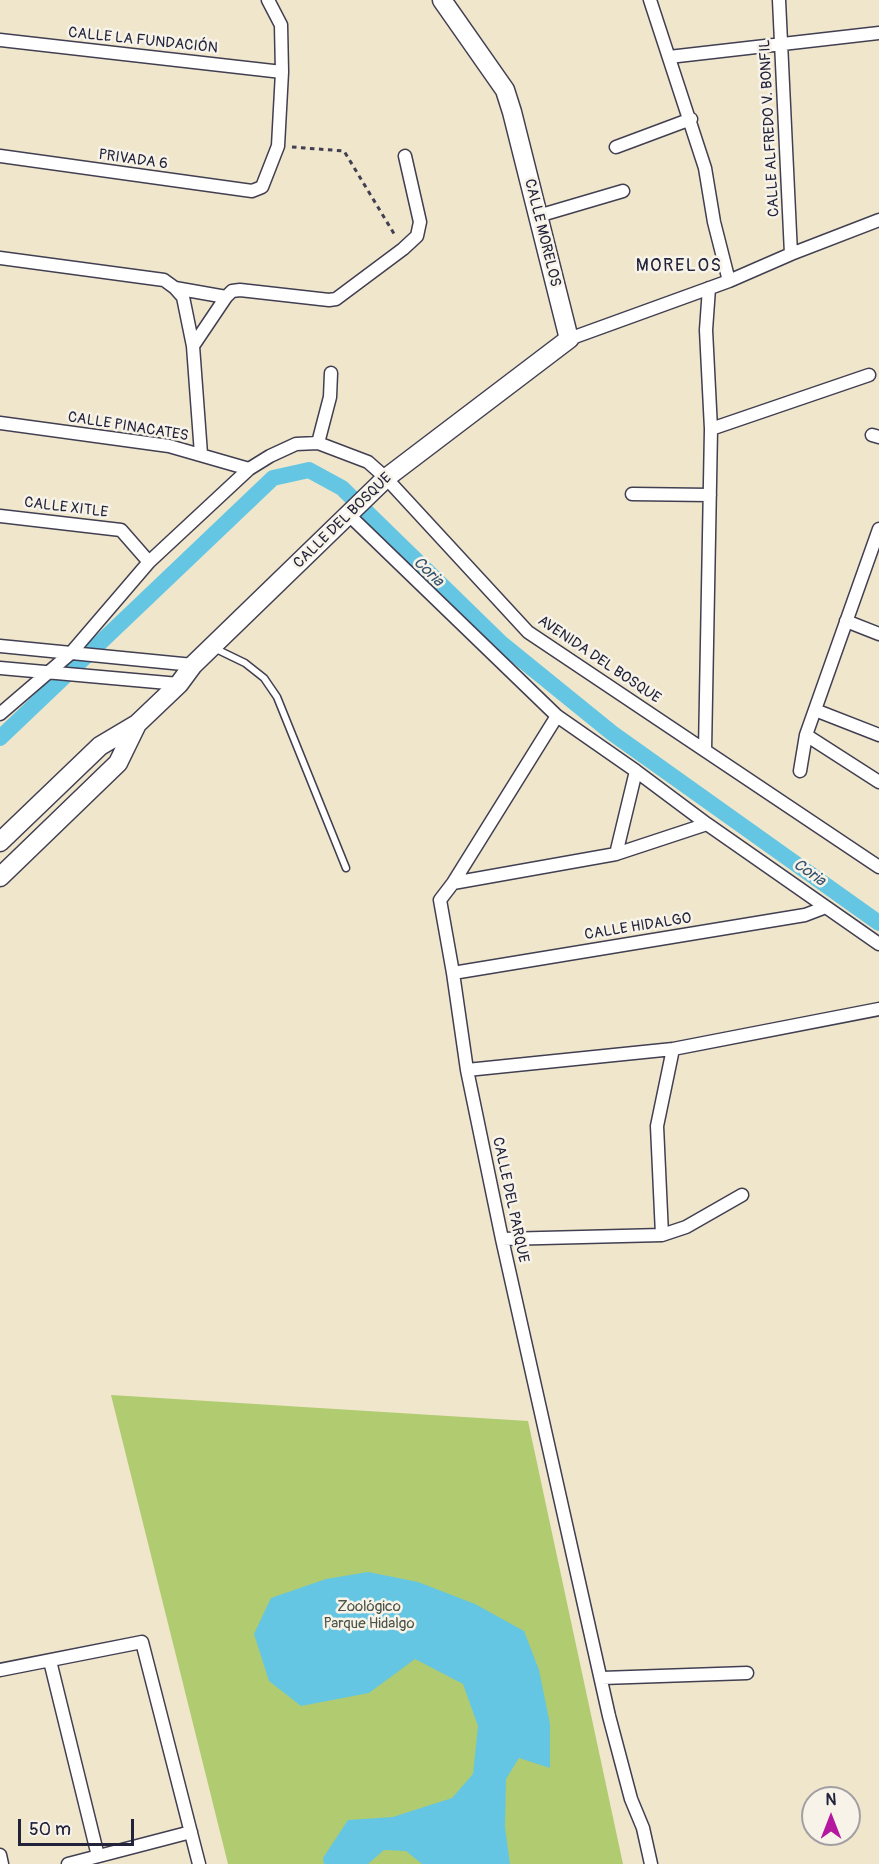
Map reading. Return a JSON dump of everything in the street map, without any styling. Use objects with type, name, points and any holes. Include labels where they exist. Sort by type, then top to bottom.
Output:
[{"type":"street","points":[[268,0],[281,26],[282,72],[278,146]]},
{"type":"street","name":"CALLE MORELOS","points":[[442,0],[505,90],[569,339]]},
{"type":"street","points":[[650,0],[691,119],[705,168],[714,222],[729,281]]},
{"type":"street","name":"CALLE ALFREDO V. BONFIL","points":[[779,0],[791,254]]},
{"type":"street","points":[[669,57],[879,33]]},
{"type":"street","name":"CALLE LA FUNDACIÓN","points":[[0,40],[282,72]]},
{"type":"street","points":[[616,147],[691,119]]},
{"type":"street","name":"PRIVADA 6","points":[[0,156],[252,191],[262,187],[278,146]]},
{"type":"street","points":[[193,346],[232,291],[336,299],[403,249],[417,236],[420,222],[405,156]]},
{"type":"street","points":[[538,216],[623,191]]},
{"type":"street","points":[[569,339],[729,281],[879,220]]},
{"type":"street","points":[[0,258],[164,280],[175,288],[183,297],[193,346],[201,454]]},
{"type":"street","points":[[175,288],[226,297]]},
{"type":"street","points":[[705,750],[711,429],[706,330],[709,288]]},
{"type":"street","name":"CALLE DEL BOSQUE","points":[[0,842],[100,746],[137,724],[179,684],[193,665],[386,478],[569,339]]},
{"type":"street","points":[[318,443],[330,397],[331,373]]},
{"type":"street","points":[[711,429],[869,375]]},
{"type":"street","name":"CALLE PINACATES","points":[[0,423],[168,446],[249,469]]},
{"type":"street","name":"AVENIDA DEL BOSQUE","points":[[249,469],[296,444],[318,443],[368,462],[386,478],[528,632],[879,867]]},
{"type":"street","points":[[0,714],[71,652],[149,562],[249,469]]},
{"type":"street","points":[[632,495],[710,495]]},
{"type":"street","points":[[353,511],[556,716],[636,771],[707,825],[879,944]]},
{"type":"street","name":"CALLE XITLE","points":[[0,516],[121,530],[149,562]]},
{"type":"street","points":[[800,771],[806,735],[878,533]]},
{"type":"street","points":[[846,621],[879,634]]},
{"type":"street","points":[[0,646],[193,665]]},
{"type":"street","points":[[0,668],[179,684]]},
{"type":"street","points":[[815,710],[879,735]]},
{"type":"street","name":"CALLE DEL PARQUE","points":[[556,716],[453,883],[440,900],[467,1070],[502,1239],[609,1716],[631,1799],[643,1828],[651,1864]]},
{"type":"street","name":"CALLE DEL BOSQUE","points":[[0,877],[118,763],[137,724]]},
{"type":"street","points":[[806,735],[879,782]]},
{"type":"street","points":[[616,854],[636,771]]},
{"type":"street","points":[[453,883],[616,854],[707,825]]},
{"type":"street","name":"CALLE HIDALGO","points":[[453,973],[805,915],[826,908]]},
{"type":"street","points":[[467,1070],[673,1049],[879,1009]]},
{"type":"street","points":[[662,1235],[657,1126],[673,1049]]},
{"type":"street","points":[[502,1239],[662,1235],[686,1227],[742,1195]]},
{"type":"street","points":[[0,1670],[142,1642],[199,1864]]},
{"type":"street","points":[[50,1660],[98,1856]]},
{"type":"street","points":[[602,1678],[747,1673]]},
{"type":"street","points":[[68,1864],[191,1832]]},
{"type":"street","points":[[0,1855],[2,1864]]},
{"type":"lane","points":[[212,647],[245,663],[264,678],[277,697],[346,868]]},
{"type":"path","points":[[278,146],[344,151],[403,249]]},
{"type":"green space","name":"Zoológico Parque Hidalgo","points":[[111,1395],[528,1421],[623,1864],[228,1864]]},
{"type":"water","points":[[368,1572],[418,1582],[475,1604],[524,1631],[539,1670],[550,1724],[550,1768],[519,1758],[506,1779],[505,1827],[510,1864],[422,1864],[406,1851],[384,1850],[368,1864],[324,1864],[323,1858],[348,1820],[393,1817],[452,1798],[473,1774],[478,1726],[463,1684],[415,1659],[369,1693],[301,1706],[269,1681],[254,1634],[271,1598],[326,1579]]},
{"type":"waterway","name":"Coria","points":[[0,738],[273,478],[309,470],[342,488],[501,643],[612,733],[879,923]]},
{"type":"district","name":"MORELOS","points":[[679,266]]}]
